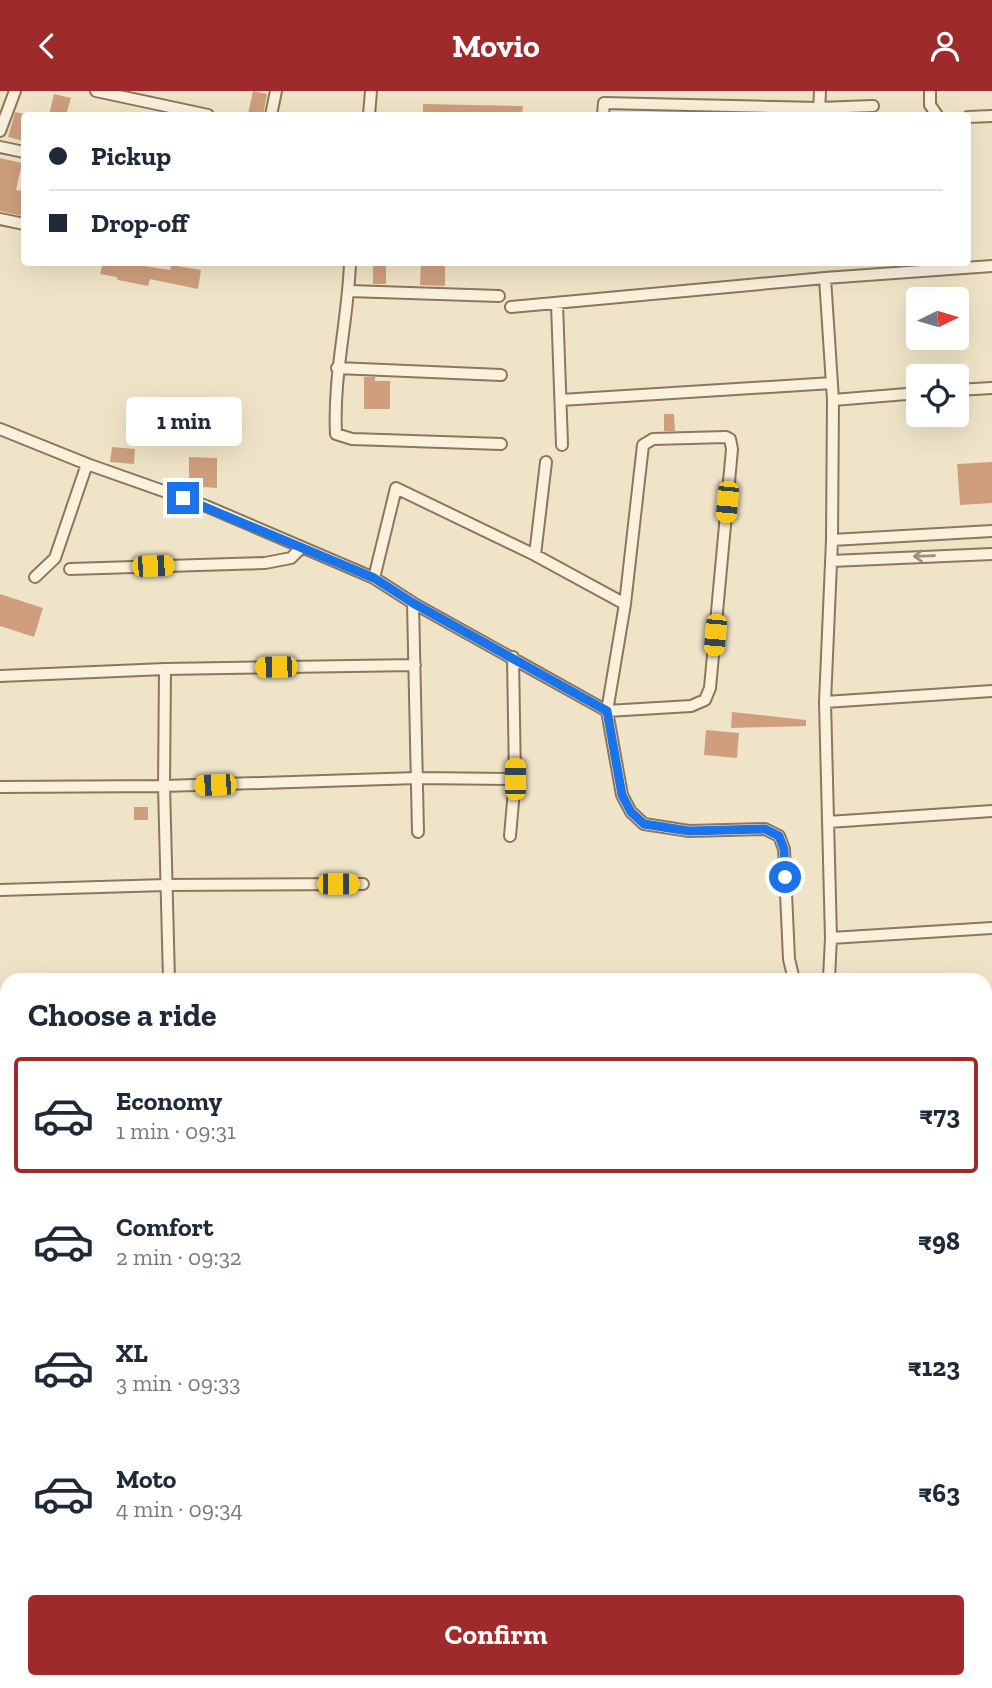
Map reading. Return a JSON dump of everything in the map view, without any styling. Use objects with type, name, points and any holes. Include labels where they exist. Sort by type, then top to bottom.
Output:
[{"type":"street","points":[[0,131],[15,91]]},
{"type":"street","points":[[96,91],[189,112]]},
{"type":"street","points":[[272,112],[276,91]]},
{"type":"street","points":[[369,112],[371,91]]},
{"type":"street","points":[[819,112],[820,91]]},
{"type":"street","points":[[930,91],[930,104],[935,112]]},
{"type":"street","points":[[603,97],[819,112],[873,106]]},
{"type":"street","points":[[971,117],[992,115]]},
{"type":"street","points":[[0,147],[21,151]]},
{"type":"street","points":[[0,219],[21,223]]},
{"type":"street","points":[[350,266],[349,291],[337,367],[336,434],[344,438],[501,444]]},
{"type":"street","points":[[511,307],[825,278],[992,266]]},
{"type":"street","points":[[825,278],[833,400],[832,540],[825,702],[831,938],[829,973]]},
{"type":"street","points":[[349,291],[499,296]]},
{"type":"street","points":[[557,304],[562,445]]},
{"type":"street","points":[[337,367],[501,375]]},
{"type":"street","points":[[561,400],[832,383]]},
{"type":"street","points":[[969,389],[992,388]]},
{"type":"street","points":[[833,400],[906,394]]},
{"type":"street","points":[[0,429],[87,464],[206,506],[374,578],[413,603],[607,711],[691,706],[705,700],[710,688],[732,449],[730,439],[653,439],[643,445],[625,604],[607,711],[622,795],[631,812],[644,824],[689,831],[765,829],[779,836],[784,849],[789,959],[792,973]]},
{"type":"street","points":[[535,555],[545,462]]},
{"type":"street","points":[[34,577],[55,558],[87,464]]},
{"type":"street","points":[[374,578],[396,488],[535,555],[625,604]]},
{"type":"street","points":[[832,540],[992,531]]},
{"type":"street","points":[[70,569],[265,563],[291,558],[301,548]]},
{"type":"street","points":[[831,561],[992,554]]},
{"type":"street","points":[[413,603],[418,832]]},
{"type":"street","points":[[510,836],[515,779],[513,657]]},
{"type":"street","points":[[0,676],[164,669],[415,665]]},
{"type":"street","points":[[164,669],[169,973]]},
{"type":"street","points":[[825,702],[992,691]]},
{"type":"street","points":[[0,787],[164,786],[417,778],[515,779]]},
{"type":"street","points":[[828,822],[992,811]]},
{"type":"street","points":[[0,890],[166,885],[363,884]]},
{"type":"street","points":[[831,938],[992,928]]},
{"type":"building","points":[[253,91],[267,94],[264,112],[248,112]]},
{"type":"building","points":[[54,94],[71,98],[67,112],[50,112]]},
{"type":"building","points":[[423,104],[523,106],[522,112],[423,112]]},
{"type":"building","points":[[15,112],[21,113],[21,140],[8,137]]},
{"type":"building","points":[[0,158],[21,163],[16,190],[21,191],[21,216],[0,211]]},
{"type":"building","points":[[102,266],[144,266],[170,270],[171,266],[177,266],[201,270],[198,289],[150,279],[148,286],[100,274]]},
{"type":"building","points":[[373,266],[386,266],[386,284],[373,284]]},
{"type":"building","points":[[421,266],[445,266],[445,286],[420,285]]},
{"type":"building","points":[[364,377],[375,377],[375,381],[390,381],[390,409],[364,409]]},
{"type":"building","points":[[664,414],[674,414],[675,431],[664,431]]},
{"type":"building","points":[[112,447],[135,449],[134,464],[110,462]]},
{"type":"building","points":[[189,457],[217,458],[217,488],[189,486]]},
{"type":"building","points":[[992,462],[992,503],[960,505],[957,464]]},
{"type":"building","points":[[0,594],[43,608],[34,637],[0,626]]},
{"type":"building","points":[[732,712],[806,720],[806,726],[731,728]]},
{"type":"building","points":[[706,730],[739,733],[737,758],[704,755]]},
{"type":"building","points":[[134,807],[148,807],[148,820],[134,820]]},
{"type":"route","points":[[183,498],[374,578],[413,603],[607,711],[622,795],[631,812],[644,824],[689,831],[765,829],[779,836],[784,849],[785,877]]}]
